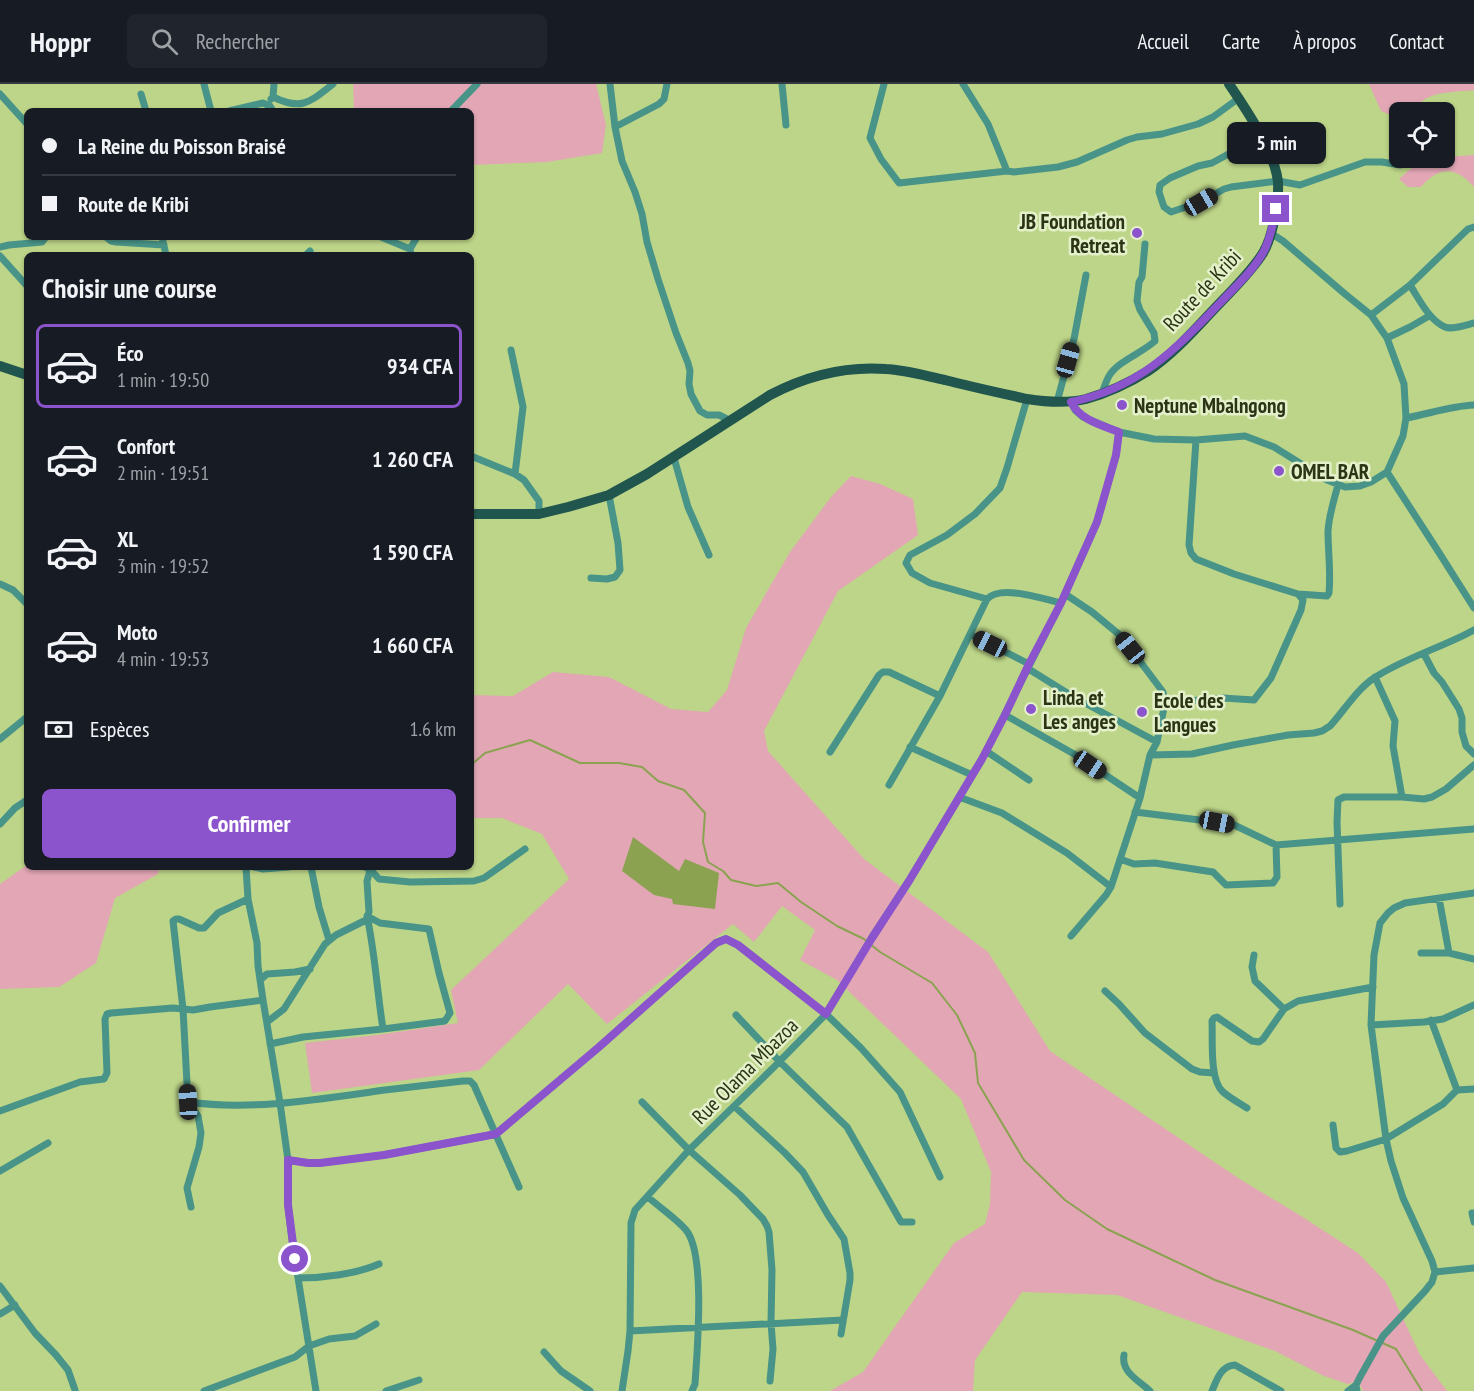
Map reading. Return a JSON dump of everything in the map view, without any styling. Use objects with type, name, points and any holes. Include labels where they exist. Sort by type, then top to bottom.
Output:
[{"type":"main road","name":"Route de Kribi","points":[[474,514],[539,514],[609,495],[674,458],[729,420],[788,386],[835,371],[887,369],[919,374],[1027,399],[1071,402],[1125,384],[1148,371],[1172,352],[1247,275],[1272,234],[1278,181],[1270,153],[1229,84]]},
{"type":"main road","points":[[0,366],[24,374]]},
{"type":"street","points":[[204,84],[210,108]]},
{"type":"street","points":[[250,108],[267,103],[273,97],[274,84]]},
{"type":"street","points":[[273,97],[285,103],[303,104],[333,84]]},
{"type":"street","points":[[454,108],[477,84]]},
{"type":"street","points":[[610,84],[621,161],[635,192],[647,242],[688,363],[691,394],[700,411],[707,416],[719,415],[729,420]]},
{"type":"street","points":[[615,127],[659,104],[664,99],[667,84]]},
{"type":"street","points":[[782,84],[786,125]]},
{"type":"street","points":[[884,84],[870,138],[881,159],[899,183],[1058,167],[1077,162],[1126,140],[1162,134],[1198,124],[1214,117],[1239,98]]},
{"type":"street","points":[[963,84],[988,124],[1007,171]]},
{"type":"street","points":[[0,94],[24,121]]},
{"type":"street","points":[[141,94],[145,108]]},
{"type":"street","points":[[267,103],[271,108]]},
{"type":"street","points":[[1265,144],[1234,151],[1212,164],[1198,166],[1170,178],[1161,185],[1159,192],[1164,207],[1171,212],[1201,202],[1231,187],[1278,181],[1300,185],[1365,162],[1389,163]]},
{"type":"street","points":[[1371,315],[1410,285],[1468,230],[1474,227]]},
{"type":"street","points":[[1071,402],[1075,410],[1083,417],[1119,432],[1154,440],[1196,440],[1245,436],[1274,447],[1327,480],[1345,487],[1360,486],[1387,472],[1403,436],[1406,418],[1404,384],[1387,338],[1371,315],[1272,234]]},
{"type":"street","points":[[0,247],[44,240]]},
{"type":"street","points":[[110,240],[116,242],[163,241]]},
{"type":"street","points":[[387,240],[410,252]]},
{"type":"street","points":[[1102,393],[1109,375],[1155,341],[1154,333],[1137,301],[1139,282],[1142,277],[1144,244]]},
{"type":"street","points":[[0,256],[24,283]]},
{"type":"street","points":[[1057,402],[1074,339],[1086,275]]},
{"type":"street","points":[[1410,285],[1429,315],[1446,327],[1474,323]]},
{"type":"street","points":[[1387,338],[1429,315]]},
{"type":"street","points":[[511,350],[523,407],[515,474]]},
{"type":"street","points":[[987,599],[930,583],[912,573],[906,563],[910,555],[947,535],[975,514],[1000,488],[1027,399]]},
{"type":"street","points":[[1406,418],[1441,409],[1474,405]]},
{"type":"street","name":"Rue Olama Mbazoa","points":[[622,1391],[630,1331],[631,1223],[635,1210],[688,1150],[826,1014],[909,881],[986,751],[1061,603],[1100,514],[1116,455],[1119,432]]},
{"type":"street","points":[[1196,440],[1189,545],[1191,553],[1196,559],[1234,574],[1298,594],[1327,596],[1329,593],[1329,524],[1338,484]]},
{"type":"street","points":[[474,457],[524,480],[539,501],[539,514]]},
{"type":"street","points":[[674,458],[688,507],[709,555]]},
{"type":"street","points":[[1387,472],[1474,608]]},
{"type":"street","points":[[591,578],[615,577],[620,570],[618,543],[609,495]]},
{"type":"street","points":[[0,584],[13,590],[24,601]]},
{"type":"street","points":[[889,785],[940,696],[987,599],[998,592],[1011,592],[1061,603]]},
{"type":"street","points":[[1065,594],[1092,612],[1121,636],[1163,692],[1165,703],[1140,798],[1111,886],[1071,936]]},
{"type":"street","points":[[1165,703],[1223,698],[1254,700],[1271,678],[1301,610],[1303,600],[1298,594]]},
{"type":"street","points":[[1150,755],[1192,754],[1322,731],[1330,726],[1365,685],[1375,677],[1474,630]]},
{"type":"street","points":[[970,634],[1028,666],[1072,696],[1156,742]]},
{"type":"street","points":[[1424,654],[1459,709],[1466,746],[1474,754]]},
{"type":"street","points":[[830,752],[883,672],[889,672],[940,696]]},
{"type":"street","points":[[1375,677],[1395,721],[1393,746],[1402,796]]},
{"type":"street","points":[[1005,715],[1074,754],[1140,798]]},
{"type":"street","points":[[0,740],[24,720]]},
{"type":"street","points":[[910,747],[972,775]]},
{"type":"street","points":[[986,751],[1029,780]]},
{"type":"street","points":[[1340,903],[1338,800],[1344,797],[1402,796],[1424,799],[1446,789],[1474,765]]},
{"type":"street","points":[[959,797],[1002,813],[1067,853],[1111,886]]},
{"type":"street","points":[[0,824],[15,807],[24,802]]},
{"type":"street","points":[[1135,812],[1232,825],[1276,845],[1474,829]]},
{"type":"street","points":[[1120,859],[1134,864],[1155,863],[1213,872],[1226,885],[1273,883],[1277,877],[1276,845]]},
{"type":"street","points":[[371,870],[379,879],[410,882],[474,881],[484,878],[525,849]]},
{"type":"street","points":[[246,870],[248,899],[257,943],[260,980],[288,1160],[288,1205],[316,1391]]},
{"type":"street","points":[[312,870],[328,940]]},
{"type":"street","points":[[267,1022],[284,1009],[328,940],[366,920],[369,912],[369,870]]},
{"type":"street","points":[[1348,1391],[1356,1388],[1383,1336],[1425,1291],[1432,1282],[1435,1272],[1403,1198],[1386,1139],[1371,1025],[1376,940],[1380,923],[1394,908],[1405,903],[1474,893]]},
{"type":"street","points":[[1439,898],[1449,953]]},
{"type":"street","points":[[191,1207],[187,1188],[201,1132],[198,1116],[188,1102],[183,1009],[173,921],[179,919],[204,928],[218,913],[248,899]]},
{"type":"street","points":[[367,916],[374,947],[383,1029]]},
{"type":"street","points":[[270,1044],[303,1037],[445,1021],[450,1013],[429,929],[380,923],[367,916]]},
{"type":"street","points":[[288,1160],[320,1163],[384,1155],[496,1134],[599,1047],[716,943],[726,939],[738,945],[826,1014],[861,1048],[900,1092],[940,1177]]},
{"type":"street","points":[[1421,953],[1449,953],[1474,959]]},
{"type":"street","points":[[1254,955],[1251,968],[1255,981],[1284,1009]]},
{"type":"street","points":[[260,980],[267,974],[310,969]]},
{"type":"street","points":[[1247,1108],[1222,1092],[1218,1086],[1214,1073],[1212,1021],[1214,1018],[1216,1017],[1252,1041],[1259,1042],[1284,1009],[1298,1001],[1373,987]]},
{"type":"street","points":[[1105,990],[1145,1033],[1192,1069],[1214,1073]]},
{"type":"street","points":[[0,1111],[80,1082],[105,1079],[107,1074],[105,1019],[107,1014],[173,1008],[193,1010],[263,1000]]},
{"type":"street","points":[[1371,1025],[1443,1019],[1474,1005]]},
{"type":"street","points":[[736,1015],[779,1061],[847,1127],[901,1222],[912,1222]]},
{"type":"street","points":[[1431,1020],[1457,1090]]},
{"type":"street","points":[[188,1102],[224,1105],[316,1101],[386,1090],[470,1082],[474,1085],[519,1187]]},
{"type":"street","points":[[1333,1125],[1336,1148],[1340,1152],[1347,1151],[1386,1139],[1443,1104],[1457,1090],[1474,1089]]},
{"type":"street","points":[[642,1102],[688,1150],[764,1219],[770,1232],[773,1349],[770,1381]]},
{"type":"street","points":[[734,1106],[803,1172],[844,1239],[850,1272],[841,1334]]},
{"type":"street","points":[[0,1171],[48,1143]]},
{"type":"street","points":[[648,1197],[686,1230],[692,1239],[696,1254],[698,1328],[695,1384],[692,1391]]},
{"type":"street","points":[[1472,1213],[1474,1222]]},
{"type":"street","points":[[298,1278],[321,1278],[365,1270],[379,1264]]},
{"type":"street","points":[[1435,1272],[1474,1268]]},
{"type":"street","points":[[0,1286],[35,1333],[68,1370],[75,1390]]},
{"type":"street","points":[[0,1314],[15,1305]]},
{"type":"street","points":[[630,1331],[843,1320]]},
{"type":"street","points":[[204,1391],[295,1358],[309,1346],[329,1339],[355,1336],[376,1324]]},
{"type":"street","points":[[544,1352],[561,1371],[590,1391]]},
{"type":"street","points":[[1124,1355],[1125,1369],[1150,1391]]},
{"type":"street","points":[[1212,1391],[1222,1370],[1229,1365],[1235,1365],[1281,1391]]},
{"type":"street","points":[[386,1391],[419,1380]]},
{"type":"shaded area","points":[[353,84],[596,84],[606,125],[602,153],[547,162],[474,165],[474,108],[354,108]]},
{"type":"shaded area","points":[[1369,84],[1474,84],[1474,90],[1444,93],[1422,102],[1389,102],[1389,114],[1381,111]]},
{"type":"shaded area","points":[[1474,155],[1474,187],[1461,175],[1447,171],[1434,175],[1421,187],[1408,187],[1399,179],[1413,168],[1455,168],[1455,156]]},
{"type":"shaded area","points":[[851,476],[880,484],[913,499],[918,535],[838,591],[764,731],[768,751],[864,859],[988,952],[1050,1051],[1238,1178],[1358,1253],[1386,1282],[1420,1355],[1447,1391],[1363,1391],[1358,1381],[1348,1384],[1324,1376],[1275,1351],[1117,1295],[1022,1292],[975,1360],[973,1391],[830,1391],[863,1372],[954,1243],[985,1224],[990,1204],[991,1172],[961,1099],[837,980],[800,960],[815,930],[782,906],[754,942],[733,924],[607,1024],[568,984],[479,1070],[312,1093],[305,1043],[458,1023],[451,990],[569,879],[542,834],[502,818],[474,818],[474,695],[513,696],[553,672],[609,677],[671,709],[708,712],[727,690],[746,628],[790,552],[831,497]]},
{"type":"shaded area","points":[[633,837],[679,871],[685,859],[719,873],[715,909],[673,904],[672,899],[654,895],[622,871]]},
{"type":"shaded area","points":[[24,867],[24,870],[159,870],[158,874],[115,898],[96,963],[59,987],[0,989],[0,884]]},
{"type":"waterway","points":[[474,762],[485,753],[530,740],[580,763],[619,763],[642,767],[658,781],[684,790],[705,813],[703,842],[708,862],[723,871],[731,880],[756,886],[778,883],[801,902],[837,926],[864,939],[880,952],[932,983],[957,1015],[975,1053],[978,1083],[1024,1160],[1065,1200],[1107,1229],[1215,1280],[1353,1330],[1396,1349],[1422,1391]]},
{"type":"place","name":"JB Foundation Retreat","points":[[1137,233]]},
{"type":"place","name":"Neptune Mbalngong","points":[[1122,405]]},
{"type":"place","name":"OMEL BAR","points":[[1279,471]]},
{"type":"place","name":"Linda et Les anges","points":[[1031,709]]},
{"type":"place","name":"Ecole des Langues","points":[[1142,712]]},
{"type":"route","points":[[295,1259],[288,1205],[288,1160],[320,1163],[384,1155],[496,1134],[599,1047],[716,943],[726,939],[738,945],[826,1014],[982,759],[1061,603],[1097,522],[1116,455],[1119,432],[1083,417],[1075,410],[1071,402],[1125,384],[1148,371],[1172,352],[1247,275],[1272,234],[1276,209]]}]
